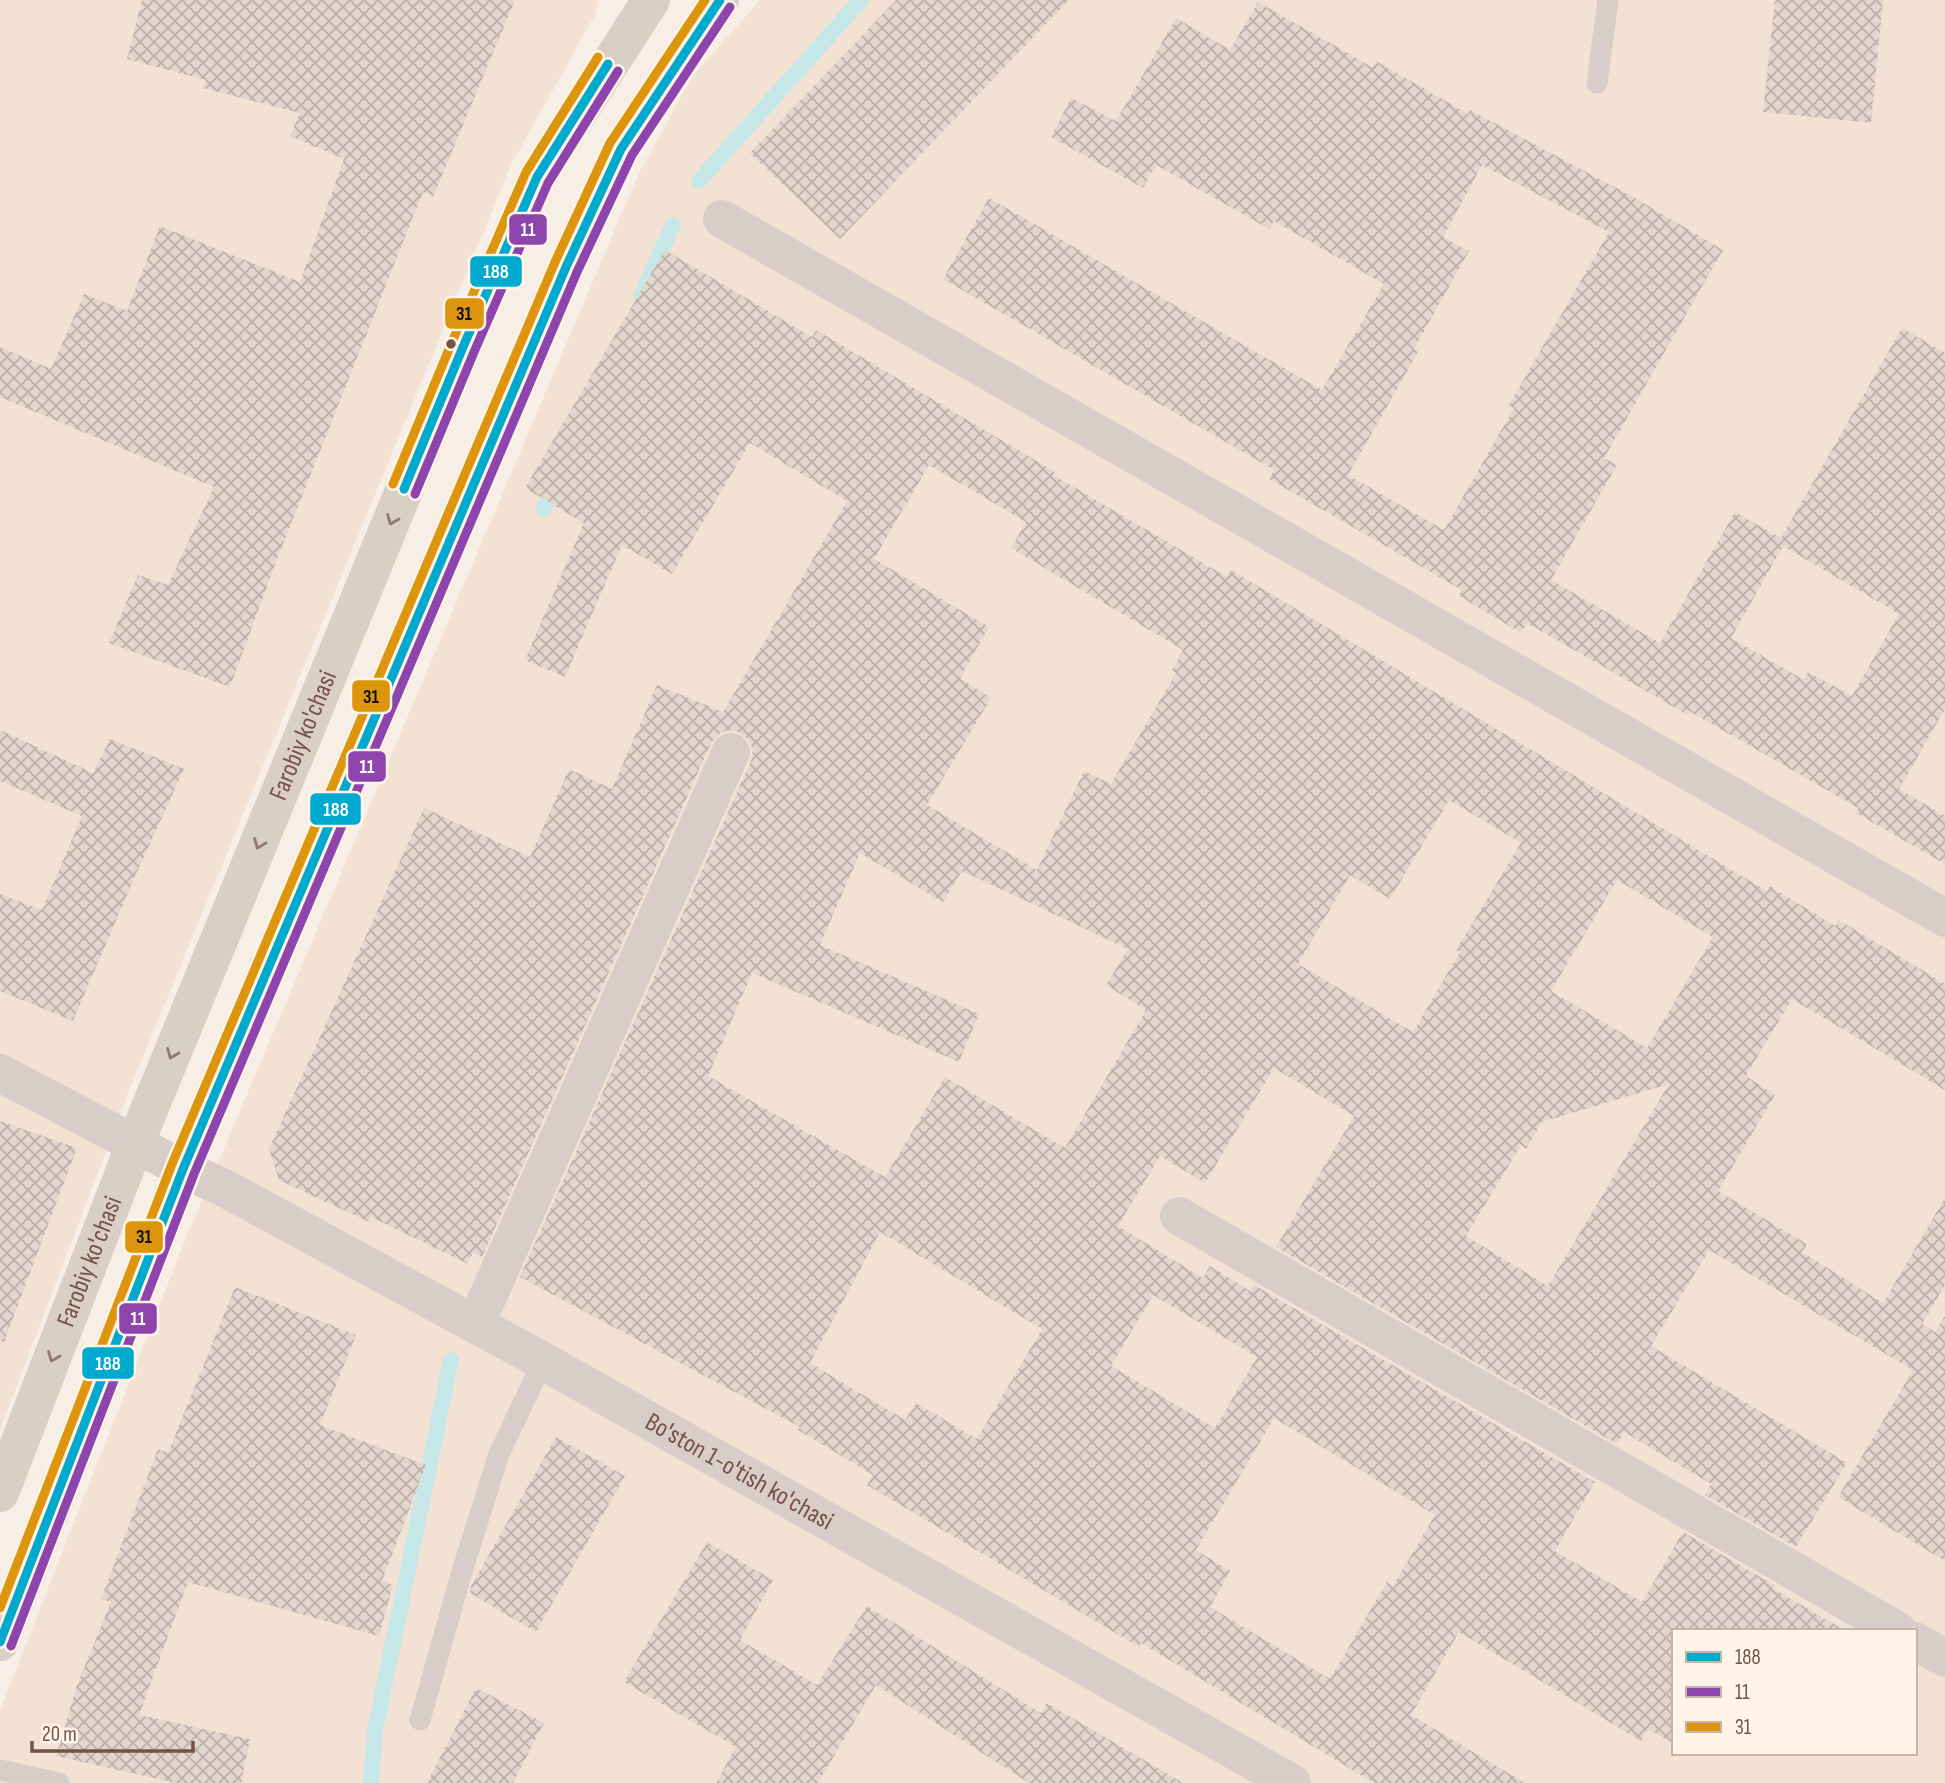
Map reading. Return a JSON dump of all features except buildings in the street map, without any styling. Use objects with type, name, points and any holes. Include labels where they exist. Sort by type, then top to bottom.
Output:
[{"type":"main road","name":"Farobiy ko'chasi","points":[[0,1493],[135,1144],[457,360],[537,177],[651,0]]},
{"type":"main road","name":"Farobiy ko'chasi","points":[[0,1642],[183,1169],[566,267],[621,149],[720,0]]},
{"type":"street","points":[[722,219],[1945,918]]},
{"type":"street","points":[[475,1324],[730,752]]},
{"type":"street","name":"Bo'ston 1-o'tish ko'chasi","points":[[0,1073],[226,1189],[543,1361],[1292,1783]]},
{"type":"street","points":[[1179,1216],[1895,1629]]},
{"type":"street","points":[[1917,1642],[1945,1658]]},
{"type":"lane","points":[[1597,82],[1608,0]]},
{"type":"lane","points":[[420,1720],[499,1454],[543,1361]]},
{"type":"lane","points":[[0,1770],[59,1783]]},
{"type":"shaded area","points":[[0,0],[598,0],[595,15],[511,165],[129,1091],[0,1430]]},
{"type":"shaded area","points":[[760,0],[1945,0],[1945,1783],[0,1783],[0,1710],[188,1233],[638,175],[692,77]]},
{"type":"waterway","points":[[699,181],[861,0]]},
{"type":"waterway","points":[[641,296],[673,225]]},
{"type":"waterway","points":[[544,509],[556,482]]},
{"type":"waterway","points":[[371,1783],[375,1731],[451,1360]]},
{"type":"transit line","name":"31","points":[[0,1608],[172,1164],[555,262],[610,143],[705,0]]},
{"type":"transit line","name":"188","points":[[0,1642],[183,1169],[566,267],[621,149],[720,0]]},
{"type":"transit line","name":"11","points":[[11,1646],[194,1174],[577,272],[632,155],[730,7]]},
{"type":"transit line","name":"31","points":[[393,484],[526,172],[598,57]]},
{"type":"transit line","name":"188","points":[[404,489],[537,177],[608,64]]},
{"type":"transit line","name":"11","points":[[415,494],[548,183],[618,71]]}]
